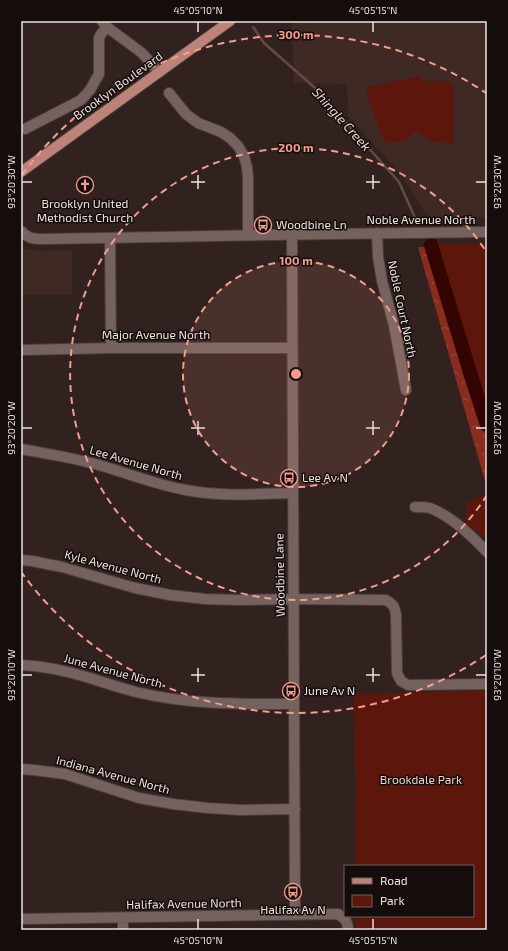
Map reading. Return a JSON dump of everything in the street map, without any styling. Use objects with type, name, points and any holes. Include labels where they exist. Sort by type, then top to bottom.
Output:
[{"type":"main road","name":"Brooklyn Boulevard","points":[[21,172],[230,21]]},
{"type":"street","points":[[25,129],[81,100],[90,90],[99,74],[99,38],[105,24],[142,53],[159,72]]},
{"type":"street","points":[[169,93],[186,114],[198,122],[221,132],[230,138],[238,146],[244,156],[248,178],[248,235]]},
{"type":"street","name":"Noble Avenue North","points":[[21,231],[27,237],[32,239],[487,232]]},
{"type":"street","name":"Noble Court North","points":[[378,233],[378,257],[382,281],[394,325],[406,390]]},
{"type":"street","name":"Woodbine Lane","points":[[292,234],[295,914]]},
{"type":"street","points":[[110,238],[111,348]]},
{"type":"street","name":"Major Avenue North","points":[[21,350],[111,348],[292,348]]},
{"type":"street","name":"Lee Avenue North","points":[[21,450],[65,457],[102,466],[162,485],[187,491],[213,494],[292,493]]},
{"type":"street","points":[[415,507],[429,508],[443,515],[456,524],[487,552]]},
{"type":"street","name":"Kyle Avenue North","points":[[21,560],[62,567],[135,588],[170,595],[204,599],[386,600],[392,603],[395,608],[397,673],[401,681],[408,685],[487,684]]},
{"type":"street","name":"June Avenue North","points":[[21,665],[62,670],[136,692],[170,699],[212,703],[294,704]]},
{"type":"street","name":"Indiana Avenue North","points":[[21,769],[65,774],[139,798],[173,804],[241,810],[295,809]]},
{"type":"street","name":"Halifax Avenue North","points":[[21,919],[338,914],[346,919],[348,930]]},
{"type":"street","points":[[122,930],[123,918]]},
{"type":"shaded area","points":[[292,21],[487,21],[487,217],[428,218],[401,174],[348,116],[347,84],[294,83]]},
{"type":"shaded area","points":[[21,246],[25,249],[40,251],[72,250],[72,295],[21,295]]},
{"type":"green space","points":[[420,76],[422,81],[448,81],[453,85],[454,144],[430,141],[416,131],[407,140],[385,143],[366,93],[368,87]]},
{"type":"green space","points":[[429,244],[487,244],[487,427]]},
{"type":"green space","points":[[418,247],[487,247],[487,488]]},
{"type":"green space","points":[[487,495],[487,540],[466,523],[467,502]]},
{"type":"green space","name":"Brookdale Park","points":[[487,690],[487,930],[356,930],[356,917],[474,917],[474,865],[356,865],[354,694]]},
{"type":"waterway","name":"Shingle Creek","points":[[253,27],[264,43],[314,87],[399,182],[416,220]]},
{"type":"waterway","name":"Shingle Creek","points":[[431,245],[487,425]]},
{"type":"place","name":"Brooklyn United Methodist Church","points":[[85,185]]},
{"type":"place","name":"Woodbine Ln","points":[[263,225]]},
{"type":"place","name":"Lee Av N","points":[[289,478]]},
{"type":"place","name":"June Av N","points":[[291,691]]},
{"type":"place","name":"Halifax Av N","points":[[293,892]]}]
